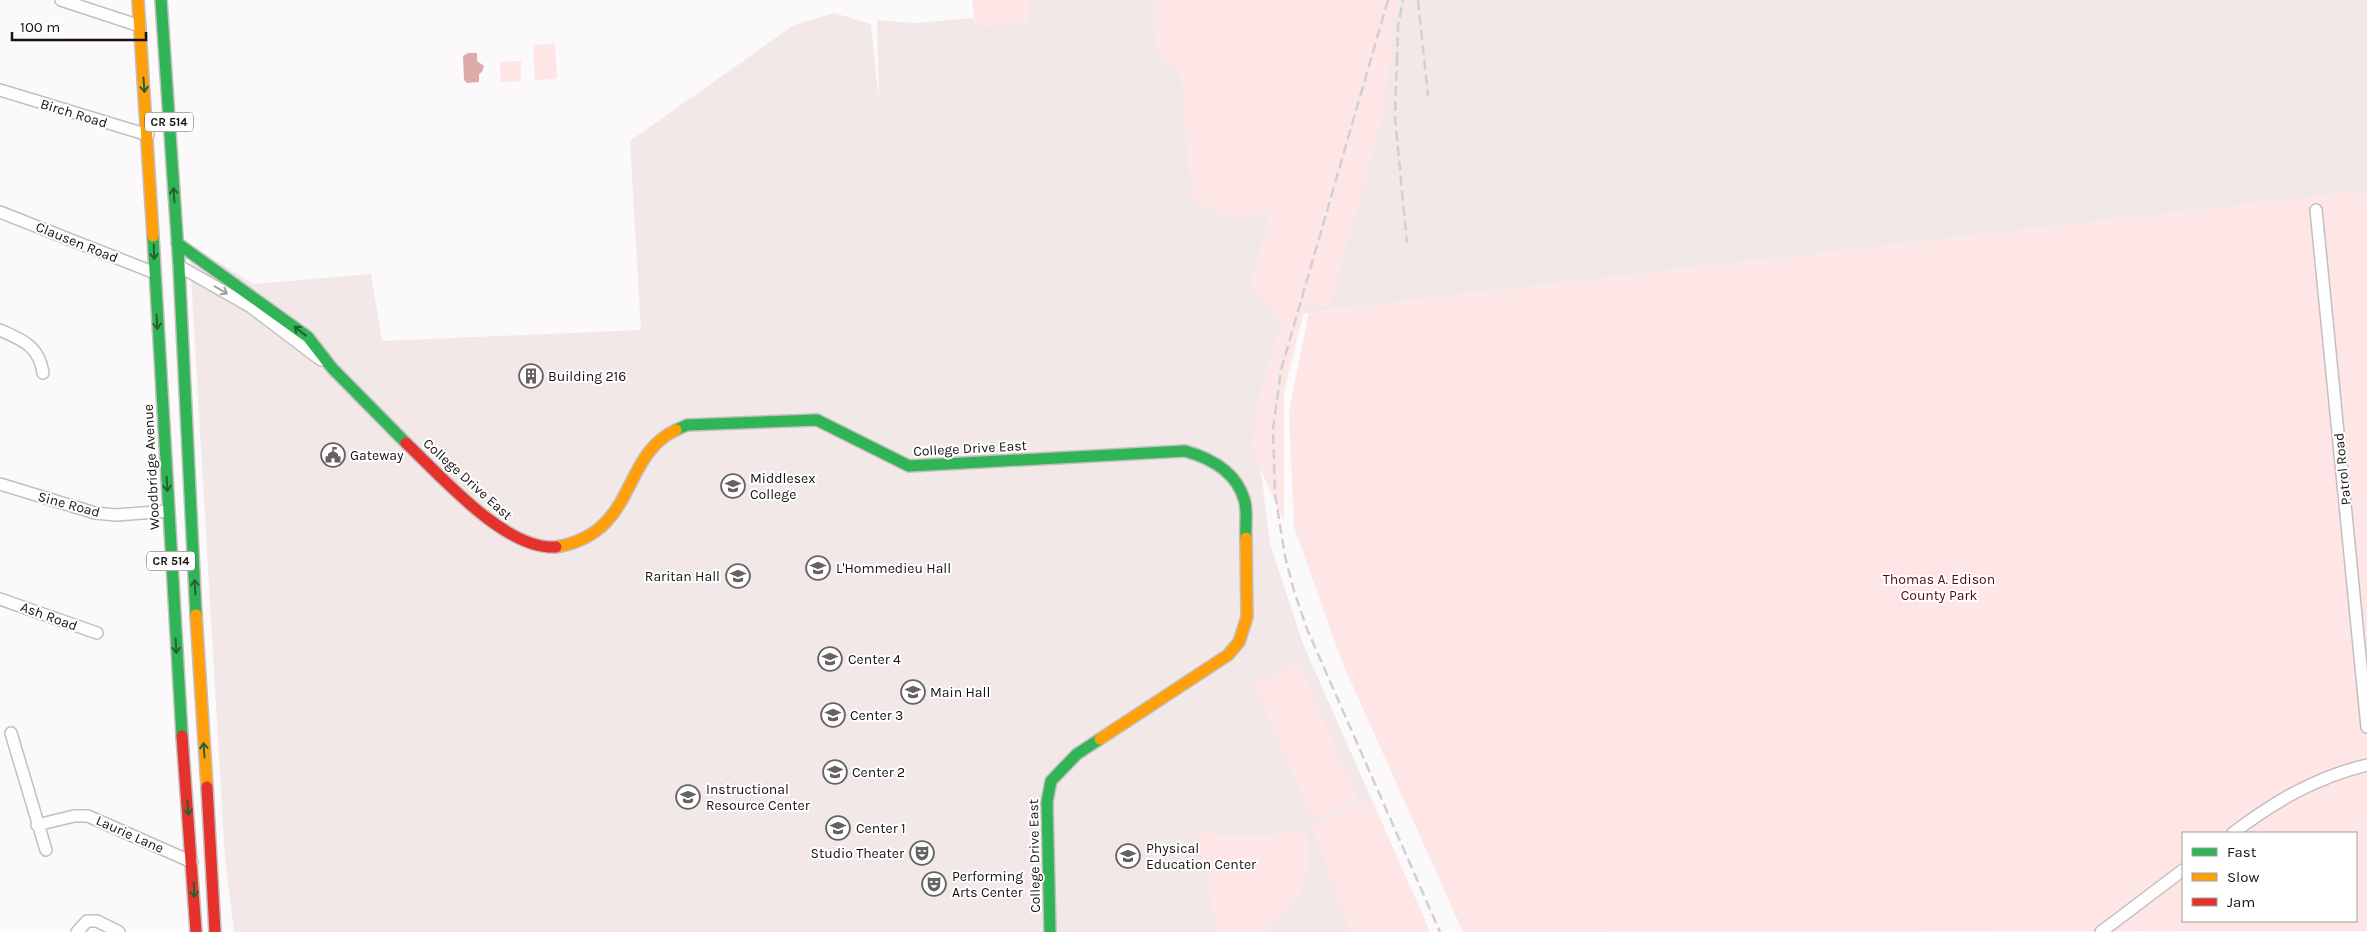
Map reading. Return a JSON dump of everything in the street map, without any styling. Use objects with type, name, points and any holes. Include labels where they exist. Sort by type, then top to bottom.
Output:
[{"type":"main road","name":"Woodbridge Avenue","points":[[138,0],[153,196],[155,273],[181,729],[196,932]]},
{"type":"main road","name":"CR 514","points":[[161,0],[179,266],[185,419],[215,932]]},
{"type":"main road","points":[[153,196],[168,250],[179,266]]},
{"type":"main road","name":"College Drive East","points":[[177,243],[219,275],[269,307],[308,337],[332,368],[396,434],[492,523],[525,543],[546,548],[570,544],[595,532],[608,521],[657,442],[672,430],[687,425],[817,420],[909,466],[1185,451],[1202,455],[1217,463],[1240,487],[1245,500],[1247,605],[1245,628],[1239,642],[1228,655],[1077,754],[1051,781],[1047,802],[1050,932]]},
{"type":"main road","points":[[155,273],[164,280],[168,288],[175,371],[185,419]]},
{"type":"main road","points":[[212,868],[222,932]]},
{"type":"street","points":[[61,0],[140,26]]},
{"type":"street","name":"Birch Road","points":[[0,90],[148,135]]},
{"type":"street","name":"Patrol Road","points":[[2316,210],[2367,727]]},
{"type":"street","name":"Clausen Road","points":[[0,212],[155,273]]},
{"type":"street","points":[[179,266],[251,307],[332,368]]},
{"type":"street","points":[[0,330],[26,342],[37,352],[42,360],[44,373]]},
{"type":"street","name":"Sine Road","points":[[0,484],[95,513],[116,515],[169,511]]},
{"type":"street","name":"Ash Road","points":[[0,599],[97,633]]},
{"type":"street","points":[[11,733],[46,850]]},
{"type":"street","points":[[2234,832],[2287,795],[2344,770],[2367,765]]},
{"type":"street","name":"Laurie Lane","points":[[37,825],[74,816],[88,816],[192,862]]},
{"type":"street","points":[[2101,932],[2182,871]]},
{"type":"street","points":[[77,932],[87,921],[97,921],[119,932]]},
{"type":"shaded area","name":"Middlesex College","points":[[1027,0],[1154,0],[1157,52],[1181,74],[1193,199],[1272,211],[1251,283],[1282,324],[1257,407],[1255,424],[1270,544],[1303,644],[1430,932],[234,932],[225,858],[189,243],[253,284],[371,274],[382,341],[641,330],[630,141],[794,25],[834,13],[871,24],[879,104],[877,20],[915,23],[974,18],[975,26],[1028,24]]},
{"type":"shaded area","points":[[1373,0],[2367,0],[2367,191],[1281,316]]},
{"type":"shaded area","points":[[468,53],[477,53],[477,61],[484,66],[479,74],[479,82],[467,83],[464,80],[463,56]]},
{"type":"green space","points":[[972,0],[1027,0],[1028,24],[975,26]]},
{"type":"green space","points":[[1154,0],[1399,0],[1394,22],[1384,113],[1330,305],[1305,307],[1284,391],[1284,522],[1251,447],[1257,407],[1282,325],[1251,283],[1272,212],[1235,220],[1193,199],[1181,74],[1157,52]]},
{"type":"green space","points":[[555,44],[557,79],[535,80],[533,45]]},
{"type":"green space","points":[[521,61],[521,81],[501,82],[500,62]]},
{"type":"green space","name":"Thomas A. Edison County Park","points":[[2367,191],[2367,931],[1463,932],[1343,664],[1294,527],[1289,411],[1309,313]]},
{"type":"green space","points":[[1299,664],[1358,800],[1313,820],[1254,684]]},
{"type":"green space","points":[[1371,798],[1430,932],[1350,932],[1312,825]]},
{"type":"green space","points":[[1206,828],[1216,836],[1260,836],[1307,832],[1308,858],[1305,882],[1294,903],[1266,931],[1217,932],[1202,854],[1192,846]]},
{"type":"railway","points":[[1388,0],[1281,370],[1273,429],[1275,494],[1285,556],[1307,629],[1440,932]]},
{"type":"railway","points":[[1397,62],[1398,26],[1403,0]]},
{"type":"railway","points":[[1418,0],[1428,96]]},
{"type":"railway","points":[[1397,56],[1395,118],[1407,243]]},
{"type":"traffic: fast","points":[[161,0],[179,266],[196,615]]},
{"type":"traffic: fast","points":[[153,236],[182,736]]},
{"type":"traffic: fast","points":[[177,243],[308,337],[332,368],[406,443]]},
{"type":"traffic: fast","points":[[676,430],[687,425],[817,420],[909,466],[1185,451],[1213,462],[1235,481],[1245,503],[1246,538]]},
{"type":"traffic: fast","points":[[1050,932],[1047,802],[1051,781],[1077,754],[1100,739]]},
{"type":"traffic: slow","points":[[138,0],[153,236]]},
{"type":"traffic: slow","points":[[556,547],[582,539],[601,526],[615,511],[645,457],[658,442],[676,430]]},
{"type":"traffic: slow","points":[[1100,739],[1228,655],[1239,642],[1247,617],[1246,538]]},
{"type":"traffic: slow","points":[[196,615],[207,787]]},
{"type":"traffic: jam","points":[[406,443],[456,492],[496,524],[516,537],[536,545],[556,547]]},
{"type":"traffic: jam","points":[[182,736],[196,932]]},
{"type":"traffic: jam","points":[[207,787],[215,932]]},
{"type":"place","name":"Building 216","points":[[531,376]]},
{"type":"place","name":"Gateway","points":[[333,455]]},
{"type":"place","name":"Middlesex College","points":[[733,486]]},
{"type":"place","name":"L'Hommedieu Hall","points":[[818,568]]},
{"type":"place","name":"Raritan Hall","points":[[738,576]]},
{"type":"place","name":"Center 4","points":[[830,659]]},
{"type":"place","name":"Main Hall","points":[[913,692]]},
{"type":"place","name":"Center 3","points":[[833,715]]},
{"type":"place","name":"Center 2","points":[[835,772]]},
{"type":"place","name":"Instructional Resource Center","points":[[688,797]]},
{"type":"place","name":"Center 1","points":[[838,828]]},
{"type":"place","name":"Studio Theater","points":[[922,853]]},
{"type":"place","name":"Physical Education Center","points":[[1128,856]]},
{"type":"place","name":"Performing Arts Center","points":[[934,884]]}]
